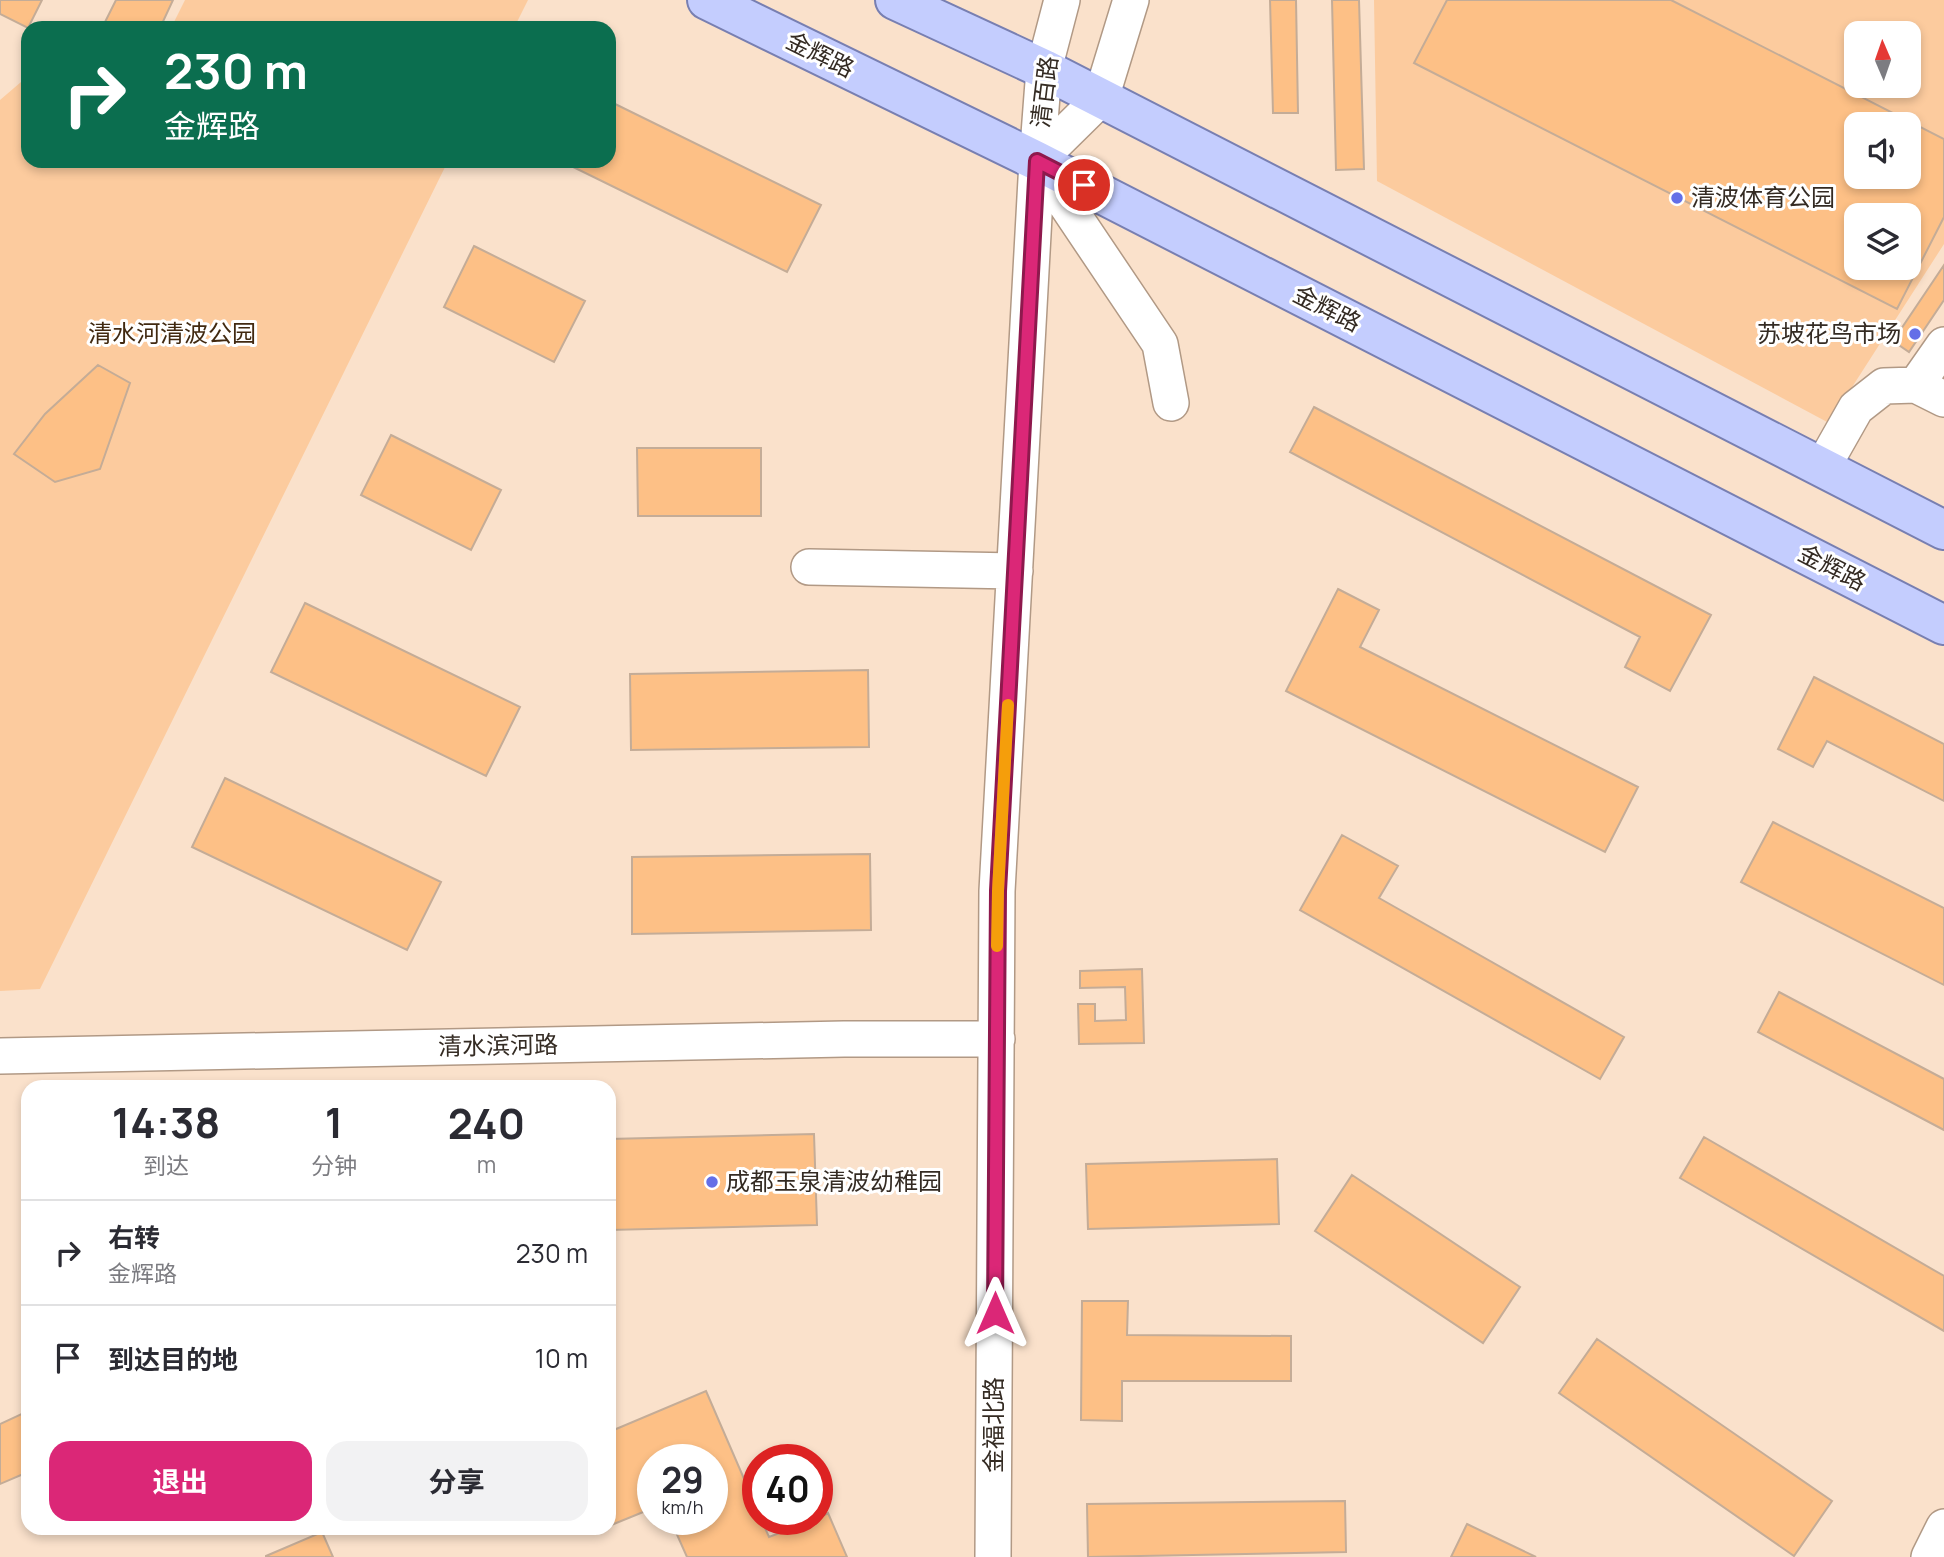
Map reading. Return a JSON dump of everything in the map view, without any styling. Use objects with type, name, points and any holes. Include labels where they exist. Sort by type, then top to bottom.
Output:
[{"type":"main road","name":"金辉路","points":[[707,0],[1037,161],[1944,625]]},
{"type":"main road","points":[[895,0],[1044,69],[1944,530]]},
{"type":"street","name":"清百路","points":[[1037,161],[1044,69],[1062,0]]},
{"type":"street","name":"清百路","points":[[1037,161],[1101,99],[1131,0]]},
{"type":"street","points":[[1037,161],[1160,345],[1171,403]]},
{"type":"street","name":"金福北路","points":[[993,1557],[998,891],[1037,161]]},
{"type":"street","points":[[1822,468],[1856,408],[1884,386],[1930,392],[1944,345]]},
{"type":"street","points":[[809,567],[1015,571]]},
{"type":"street","name":"清水滨河路","points":[[0,1056],[997,1039]]},
{"type":"street","points":[[1929,1557],[1944,1527]]},
{"type":"green space","points":[[185,0],[528,0],[518,21],[174,21]]},
{"type":"green space","name":"清波体育公园","points":[[1374,0],[1944,0],[1944,244],[1921,280],[1921,203],[1844,203],[1844,280],[1921,280],[1829,423],[1377,181]]},
{"type":"green space","name":"清水河清波公园","points":[[21,82],[21,168],[445,168],[40,989],[0,991],[0,100]]},
{"type":"building","points":[[0,0],[42,0],[32,21],[21,21],[21,24],[0,14]]},
{"type":"building","points":[[116,0],[173,0],[163,21],[106,21]]},
{"type":"building","points":[[1270,0],[1296,0],[1298,113],[1273,113]]},
{"type":"building","points":[[1332,0],[1359,0],[1364,169],[1336,170]]},
{"type":"building","points":[[1447,0],[1671,0],[1844,88],[1844,98],[1863,98],[1891,112],[1844,112],[1844,189],[1921,189],[1921,127],[1944,139],[1944,217],[1921,262],[1921,203],[1844,203],[1844,280],[1912,280],[1897,309],[1414,63]]},
{"type":"building","points":[[616,104],[821,205],[787,272],[575,168],[616,168]]},
{"type":"building","points":[[474,246],[585,301],[554,362],[444,307]]},
{"type":"building","points":[[1944,265],[1944,300],[1909,352],[1893,341]]},
{"type":"building","points":[[98,365],[130,383],[100,469],[55,482],[14,454],[45,414]]},
{"type":"building","points":[[1314,407],[1711,615],[1670,691],[1625,667],[1640,637],[1290,452]]},
{"type":"building","points":[[391,435],[501,490],[471,550],[361,495]]},
{"type":"building","points":[[637,448],[761,448],[761,516],[638,516]]},
{"type":"building","points":[[1338,589],[1379,610],[1360,647],[1638,787],[1605,852],[1286,691]]},
{"type":"building","points":[[305,603],[520,707],[486,776],[271,672]]},
{"type":"building","points":[[868,670],[869,747],[631,750],[630,674]]},
{"type":"building","points":[[1814,677],[1944,744],[1944,801],[1827,741],[1813,767],[1778,749]]},
{"type":"building","points":[[225,778],[441,882],[407,950],[192,847]]},
{"type":"building","points":[[1773,822],[1944,908],[1944,985],[1741,882]]},
{"type":"building","points":[[1342,835],[1398,866],[1379,898],[1624,1037],[1600,1079],[1300,910]]},
{"type":"building","points":[[870,854],[871,930],[632,934],[632,857]]},
{"type":"building","points":[[1142,969],[1144,1043],[1079,1044],[1078,1004],[1095,1004],[1095,1021],[1126,1020],[1125,987],[1080,988],[1080,971]]},
{"type":"building","points":[[1779,992],[1944,1079],[1944,1130],[1758,1032]]},
{"type":"building","name":"成都玉泉清波幼稚园","points":[[814,1134],[817,1225],[616,1230],[616,1139]]},
{"type":"building","points":[[1704,1137],[1944,1276],[1944,1331],[1680,1178]]},
{"type":"building","points":[[1277,1159],[1279,1224],[1088,1229],[1086,1164]]},
{"type":"building","points":[[1352,1175],[1520,1287],[1483,1343],[1315,1231]]},
{"type":"building","points":[[1082,1301],[1128,1301],[1127,1335],[1291,1336],[1291,1381],[1122,1381],[1122,1421],[1081,1420]]},
{"type":"building","points":[[1597,1339],[1832,1501],[1794,1556],[1559,1393]]},
{"type":"building","points":[[706,1391],[742,1474],[742,1535],[833,1535],[833,1525],[847,1557],[687,1557],[677,1535],[728,1535],[728,1444],[637,1444],[637,1515],[616,1523],[616,1429]]},
{"type":"building","points":[[21,1414],[21,1475],[0,1484],[0,1424]]},
{"type":"building","points":[[1345,1501],[1346,1552],[1088,1557],[1087,1504]]},
{"type":"building","points":[[1467,1524],[1536,1557],[1451,1557]]},
{"type":"building","points":[[315,1535],[323,1535],[333,1557],[266,1557]]},
{"type":"slow traffic","points":[[997,946],[1008,705]]},
{"type":"place","name":"清波体育公园","points":[[1677,198]]},
{"type":"place","name":"苏坡花鸟市场","points":[[1915,334]]},
{"type":"place","name":"成都玉泉清波幼稚园","points":[[712,1182]]},
{"type":"route","points":[[995,1313],[998,891],[1037,161],[1084,185]]}]
